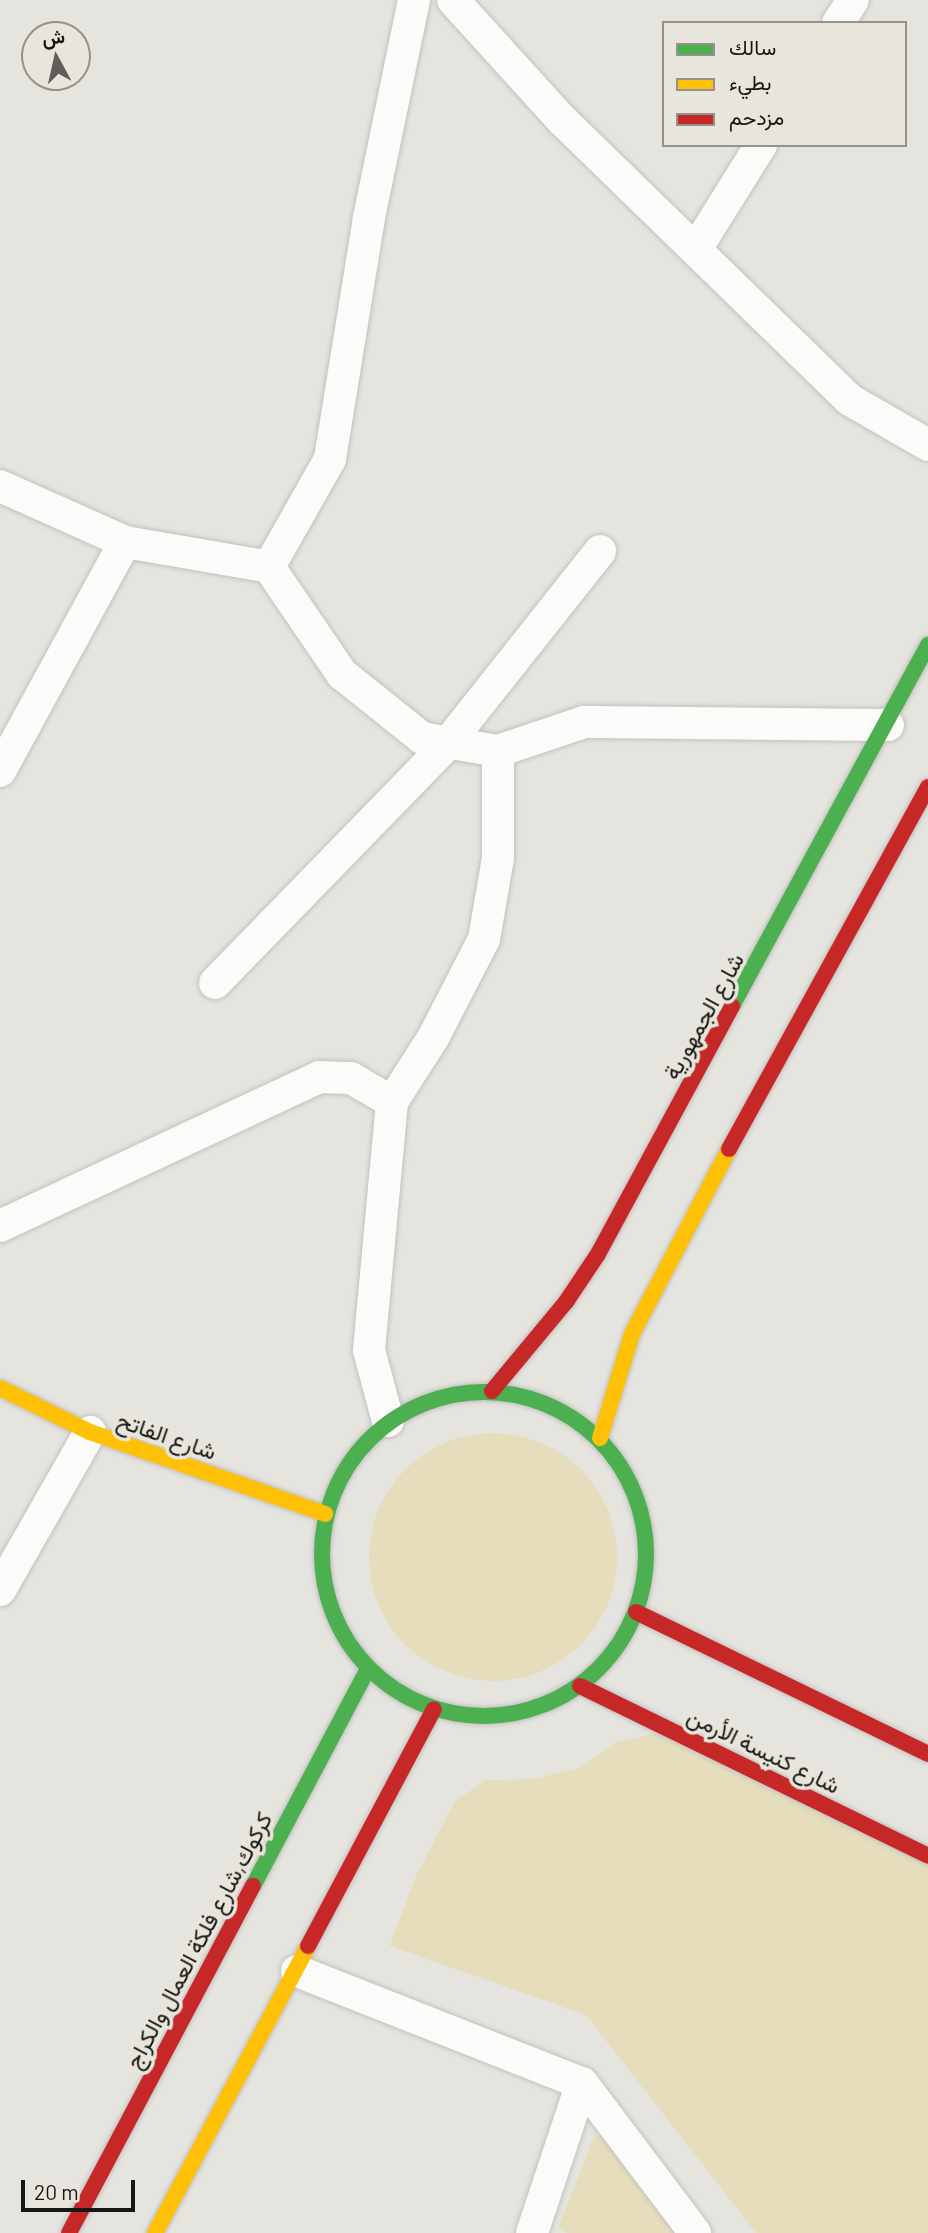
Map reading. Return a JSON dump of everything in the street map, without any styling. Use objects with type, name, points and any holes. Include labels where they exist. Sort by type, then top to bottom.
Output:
[{"type":"main road","name":"شارع الجمهورية","points":[[492,1391],[566,1302],[598,1254],[888,725],[928,645]]},
{"type":"main road","points":[[600,1438],[627,1347],[655,1284],[928,787]]},
{"type":"main road","name":"شارع الفاتح","points":[[0,1388],[90,1432],[325,1514]]},
{"type":"main road","points":[[492,1391],[532,1398],[568,1414],[600,1438],[628,1476],[644,1520],[647,1567],[636,1612],[614,1653],[580,1686],[546,1704],[510,1715],[472,1716],[434,1709],[398,1693],[368,1669],[335,1623],[321,1570],[325,1514],[339,1478],[360,1446],[388,1421],[438,1397],[492,1391]]},
{"type":"main road","points":[[636,1612],[928,1754]]},
{"type":"main road","name":"كركوك,شارع فلكة العمال والكراج","points":[[69,2233],[368,1669]]},
{"type":"main road","name":"شارع كنيسة الأرمن","points":[[580,1686],[928,1856]]},
{"type":"main road","points":[[155,2233],[297,1971],[434,1709]]},
{"type":"street","points":[[269,568],[330,459],[369,218],[414,0]]},
{"type":"street","points":[[453,0],[561,119],[850,400],[928,445]]},
{"type":"street","points":[[839,21],[853,0]]},
{"type":"street","points":[[696,249],[760,147]]},
{"type":"street","points":[[0,486],[125,542],[269,568],[342,674],[422,738],[498,751],[584,722],[888,725]]},
{"type":"street","points":[[0,771],[125,542]]},
{"type":"street","points":[[215,982],[448,743],[600,551]]},
{"type":"street","points":[[388,1421],[369,1350],[392,1102],[433,1038],[484,939],[498,858],[498,751]]},
{"type":"street","points":[[0,1226],[319,1077],[351,1079],[392,1102]]},
{"type":"street","points":[[0,1590],[90,1432]]},
{"type":"street","points":[[297,1971],[582,2083],[695,2233]]},
{"type":"street","points":[[532,2233],[582,2083]]},
{"type":"shaded area","points":[[493,1433],[529,1439],[551,1448],[572,1461],[589,1478],[611,1521],[617,1557],[611,1593],[602,1615],[589,1636],[572,1653],[529,1675],[493,1681],[457,1675],[435,1666],[414,1653],[397,1636],[375,1593],[369,1557],[375,1521],[384,1499],[397,1478],[414,1461],[457,1439]]},
{"type":"shaded area","points":[[655,1733],[928,1863],[928,2233],[756,2233],[586,2015],[390,1946],[415,1878],[455,1801],[486,1780],[533,1779],[581,1767],[617,1742]]},
{"type":"shaded area","points":[[595,2134],[629,2148],[697,2233],[567,2233],[558,2228]]},
{"type":"traffic: fast","points":[[732,1006],[928,645]]},
{"type":"traffic: fast","points":[[468,1392],[500,1392],[531,1399],[561,1411],[587,1428],[610,1451],[634,1492],[643,1522],[646,1554],[643,1586],[627,1631],[610,1657],[587,1680],[561,1697],[531,1709],[500,1716],[468,1716],[437,1709],[407,1697],[381,1680],[358,1657],[341,1631],[329,1601],[322,1570],[322,1538],[329,1507],[341,1477],[358,1451],[381,1428],[407,1411],[437,1399],[468,1392]]},
{"type":"traffic: fast","points":[[253,1886],[368,1669]]},
{"type":"traffic: slow","points":[[600,1438],[632,1334],[729,1149]]},
{"type":"traffic: slow","points":[[0,1388],[90,1432],[325,1514]]},
{"type":"traffic: slow","points":[[155,2233],[308,1946]]},
{"type":"traffic: jam","points":[[729,1149],[928,787]]},
{"type":"traffic: jam","points":[[492,1391],[566,1302],[598,1254],[732,1006]]},
{"type":"traffic: jam","points":[[636,1612],[928,1754]]},
{"type":"traffic: jam","points":[[580,1686],[928,1856]]},
{"type":"traffic: jam","points":[[308,1946],[434,1709]]},
{"type":"traffic: jam","points":[[69,2233],[253,1886]]}]
